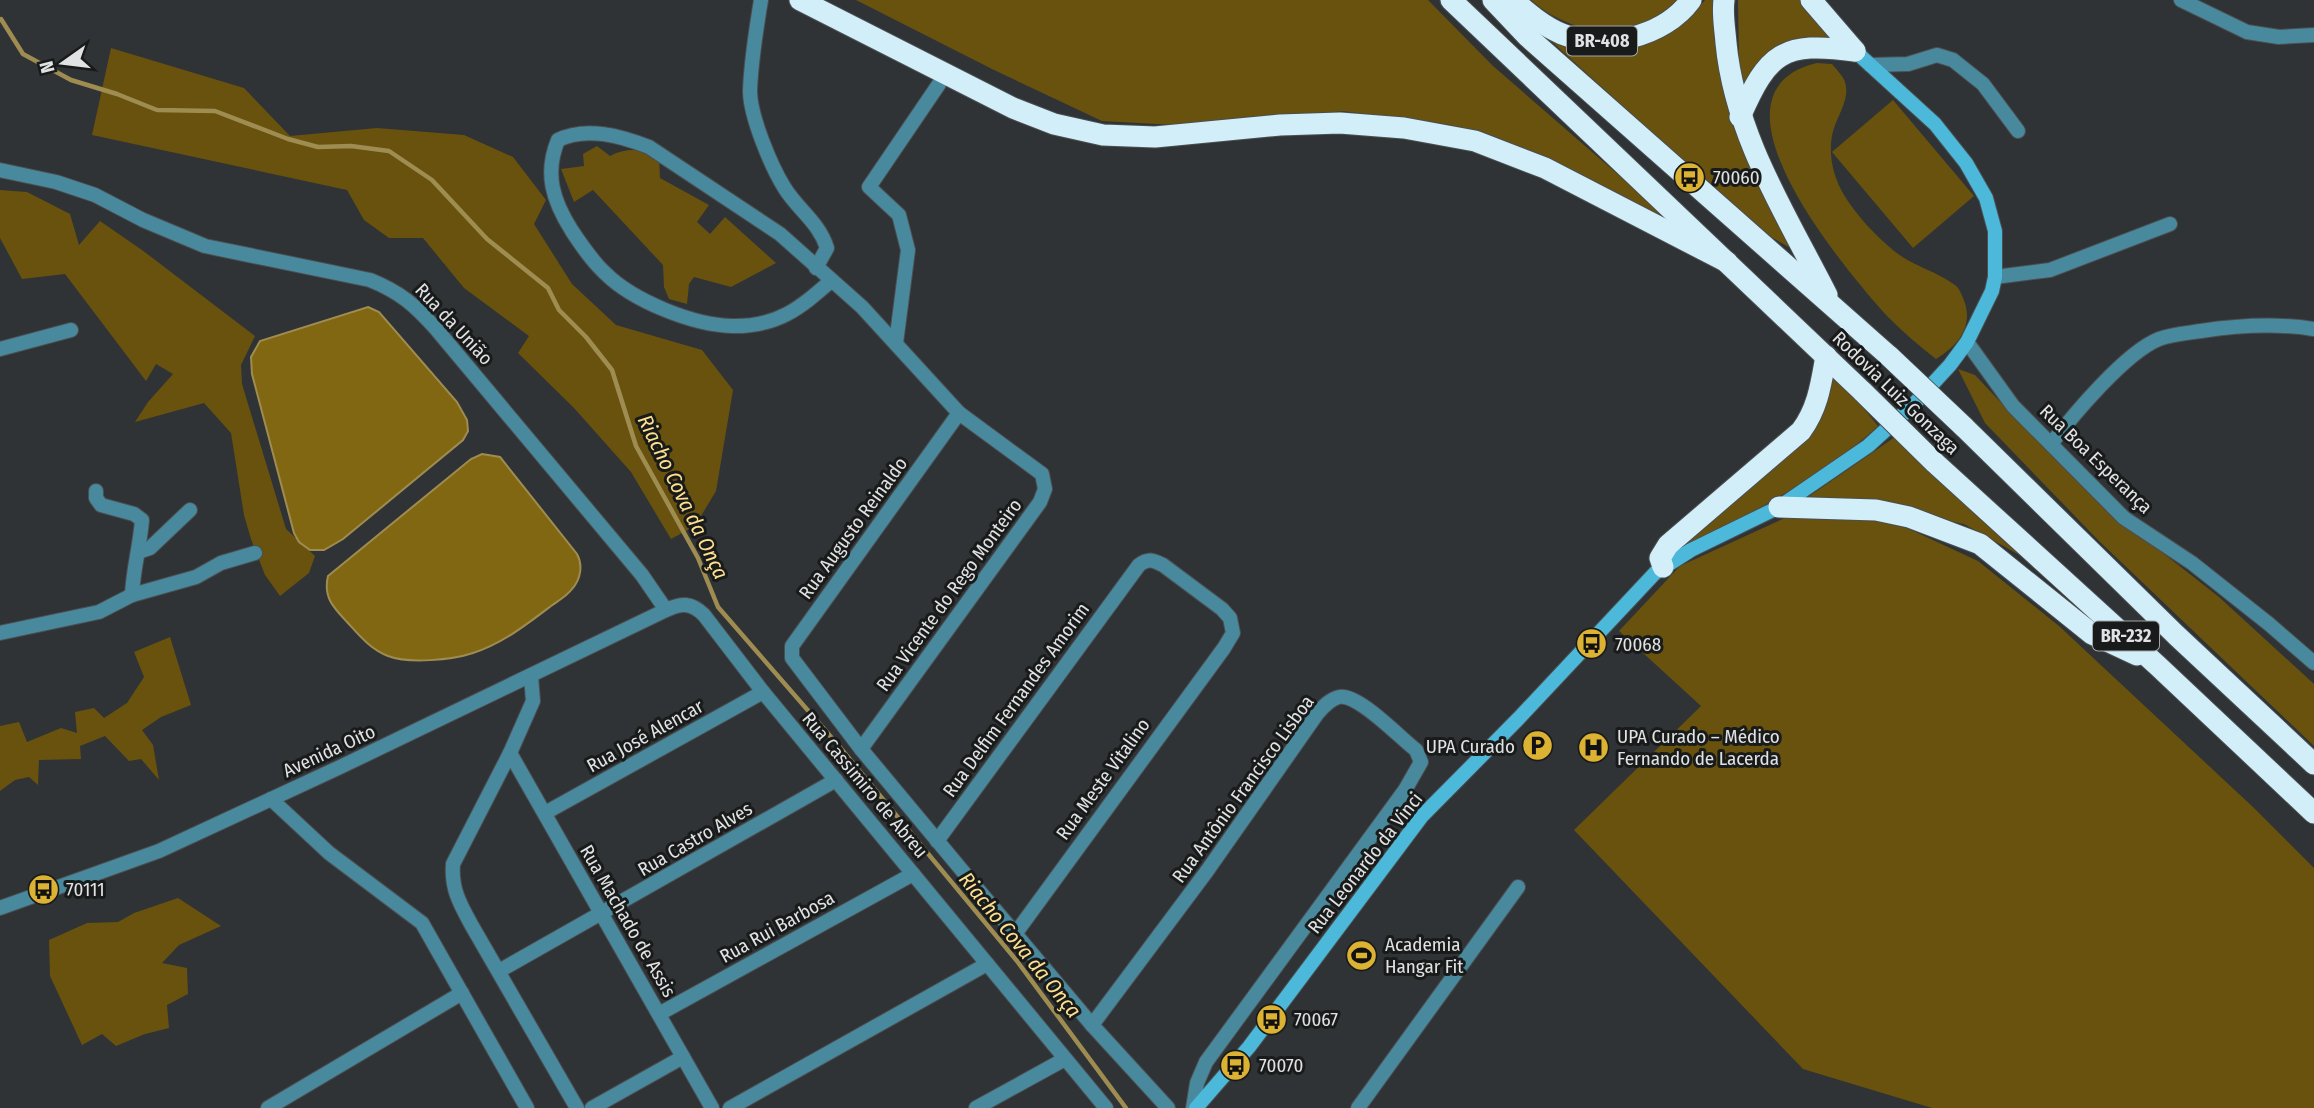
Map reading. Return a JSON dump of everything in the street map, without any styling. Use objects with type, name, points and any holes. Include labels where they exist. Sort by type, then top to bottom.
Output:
[{"type":"highway","points":[[800,0],[1013,108],[1054,124],[1103,135],[1156,138],[1280,125],[1340,123],[1404,128],[1475,141],[1545,168],[1727,262]]},
{"type":"highway","name":"Rodovia Luiz Gonzaga","points":[[1451,0],[1934,462],[2158,666],[2314,813]]},
{"type":"highway","name":"Rodovia Luiz Gonzaga","points":[[1493,0],[1528,37],[1889,356],[2176,635],[2314,764]]},
{"type":"highway","name":"BR-408","points":[[1513,0],[1536,20],[1562,34],[1580,39],[1606,41],[1633,37],[1665,23],[1691,0]]},
{"type":"highway","points":[[1724,0],[1728,66],[1740,117],[1766,181],[1832,306]]},
{"type":"highway","points":[[1811,0],[1862,58]]},
{"type":"highway","points":[[1740,117],[1756,82],[1769,64],[1780,56],[1798,49],[1825,48],[1862,58]]},
{"type":"highway","points":[[1663,567],[1661,555],[1668,545],[1801,431],[1813,415],[1820,394],[1826,356]]},
{"type":"highway","points":[[1779,507],[1877,510],[1909,517],[1980,544],[2092,634],[2158,666]]},
{"type":"street","points":[[761,0],[750,93],[768,154],[784,189],[809,216],[827,248],[816,268]]},
{"type":"street","points":[[2181,0],[2248,32],[2279,37],[2314,35]]},
{"type":"street","points":[[1862,58],[1908,64],[1937,55],[1953,60],[1983,84],[2018,131]]},
{"type":"street","name":"Rua Leonardo da Vinci","points":[[1195,1108],[1249,1047],[1422,816],[1663,567],[1690,550],[1779,507],[1868,446],[1914,404],[1967,342],[1992,292],[1995,277],[1995,231],[1986,198],[1966,163],[1935,124],[1862,58]]},
{"type":"street","points":[[897,343],[908,250],[899,215],[869,187],[939,84]]},
{"type":"street","name":"Rua Vicente do Rego Monteiro","points":[[832,280],[788,315],[764,322],[735,326],[708,323],[660,307],[627,290],[606,275],[564,218],[550,182],[551,161],[558,140],[580,132],[627,138],[649,147],[780,234],[832,280],[897,343],[959,413],[1042,474],[1045,489],[1040,502],[861,750]]},
{"type":"street","name":"Rua da União","points":[[0,170],[55,182],[95,195],[160,228],[205,246],[370,280],[394,290],[417,307],[437,330],[642,575],[666,610]]},
{"type":"street","points":[[1995,277],[2050,270],[2170,224]]},
{"type":"street","points":[[2051,444],[2072,417],[2127,361],[2160,338],[2252,324],[2314,329]]},
{"type":"street","points":[[0,349],[71,330]]},
{"type":"street","name":"Rua Boa Esperança","points":[[1967,342],[2013,406],[2124,518],[2192,564],[2314,663]]},
{"type":"street","name":"Rua Augusto Reinaldo","points":[[798,668],[792,658],[792,646],[959,413]]},
{"type":"street","points":[[96,491],[96,498],[101,505],[134,514],[142,520],[133,568],[132,595]]},
{"type":"street","points":[[138,552],[150,548],[190,510]]},
{"type":"street","points":[[0,633],[99,612],[132,595],[196,577],[228,560],[255,553]]},
{"type":"street","name":"Rua Delfim Fernandes Amorim","points":[[937,841],[1139,565],[1152,559],[1222,609],[1230,618],[1233,633],[1224,648]]},
{"type":"street","name":"Rua Cassimiro de Abreu","points":[[666,610],[682,604],[694,606],[698,610],[762,692],[1106,1108]]},
{"type":"street","name":"Avenida Oito","points":[[0,908],[159,851],[666,610]]},
{"type":"street","name":"Rua Meste Vitalino","points":[[1014,934],[1224,648]]},
{"type":"street","name":"Rua Cassimiro de Abreu","points":[[798,668],[861,750],[1014,934],[1168,1108]]},
{"type":"street","points":[[531,676],[533,701],[510,753],[464,840],[453,864],[453,873],[456,897],[577,1108]]},
{"type":"street","name":"Rua José Alencar","points":[[545,813],[762,692]]},
{"type":"street","name":"Rua Antônio Francisco Lisboa","points":[[1092,1025],[1207,872],[1317,714],[1339,697],[1355,699],[1416,750],[1421,762],[1405,790],[1206,1062],[1193,1097],[1195,1108]]},
{"type":"street","name":"Rua Machado de Assis","points":[[510,753],[712,1108]]},
{"type":"street","name":"Rua Castro Alves","points":[[499,971],[836,780]]},
{"type":"street","points":[[271,799],[329,853],[422,923],[527,1108]]},
{"type":"street","name":"Rua Rui Barbosa","points":[[659,1014],[913,874]]},
{"type":"street","points":[[1358,1108],[1518,887]]},
{"type":"street","points":[[730,1108],[987,964]]},
{"type":"street","points":[[268,1108],[462,993]]},
{"type":"street","points":[[592,1108],[683,1057]]},
{"type":"street","points":[[976,1108],[1065,1059]]},
{"type":"shaded area","points":[[856,0],[1428,0],[1493,66],[1689,236],[1536,158],[1451,125],[1342,111],[1210,127],[1102,121]]},
{"type":"shaded area","points":[[1531,0],[1679,0],[1638,26],[1606,32],[1565,21]]},
{"type":"shaded area","points":[[1705,0],[1719,0],[1718,10],[1796,251],[1771,237],[1739,212],[1539,30],[1589,51],[1639,46],[1675,30],[1691,17]]},
{"type":"shaded area","points":[[1738,0],[1804,0],[1838,38],[1823,39],[1746,92],[1739,63]]},
{"type":"shaded area","points":[[111,48],[244,88],[290,136],[377,128],[464,135],[513,157],[546,200],[534,224],[572,284],[616,325],[702,350],[733,390],[716,491],[695,526],[671,539],[631,472],[574,408],[518,353],[529,336],[464,288],[423,238],[389,238],[364,220],[347,190],[92,135]]},
{"type":"shaded area","points":[[1817,63],[1832,64],[1845,82],[1845,100],[1834,128],[1831,145],[1836,179],[1844,195],[1860,218],[1887,245],[1909,261],[1955,285],[1963,298],[1966,326],[1951,348],[1936,359],[1888,317],[1843,263],[1815,225],[1791,184],[1774,145],[1770,109],[1783,80]]},
{"type":"shaded area","points":[[1893,100],[1974,196],[1913,248],[1832,152]]},
{"type":"shaded area","points":[[597,146],[610,156],[634,150],[659,157],[660,178],[709,205],[697,222],[710,234],[725,217],[776,263],[731,287],[694,277],[689,284],[687,304],[669,299],[664,287],[663,265],[593,190],[574,202],[561,169],[584,166],[583,154]]},
{"type":"shaded area","points":[[0,190],[27,192],[70,214],[79,245],[100,221],[255,336],[241,365],[242,384],[286,529],[315,556],[309,573],[280,596],[265,575],[251,539],[244,515],[231,433],[204,403],[135,422],[148,402],[173,374],[156,364],[146,381],[65,274],[22,279],[0,238]]},
{"type":"shaded area","points":[[368,307],[379,312],[457,402],[467,420],[468,431],[463,440],[343,539],[324,550],[310,550],[299,542],[294,533],[252,374],[251,357],[260,341]]},
{"type":"shaded area","points":[[1831,368],[1878,426],[1807,480],[1676,553],[1817,425]]},
{"type":"shaded area","points":[[1958,369],[1975,375],[2023,426],[2121,520],[2219,597],[2314,684],[2314,746],[2099,541],[1985,423]]},
{"type":"shaded area","points":[[1895,437],[2023,557],[1964,524],[1866,504],[1801,502]]},
{"type":"shaded area","points":[[482,454],[500,457],[577,554],[580,567],[577,581],[570,592],[523,627],[473,653],[454,658],[419,660],[388,656],[376,650],[334,606],[328,596],[328,576],[471,459]]},
{"type":"shaded area","points":[[1787,517],[1892,521],[1978,561],[2059,626],[2254,808],[2314,868],[2314,1108],[1932,1108],[1803,1069],[1574,830],[1701,706],[1619,631],[1680,566]]},
{"type":"shaded area","points":[[170,637],[191,705],[161,717],[142,730],[153,745],[159,780],[141,759],[129,761],[105,736],[80,746],[81,759],[39,760],[38,785],[29,777],[15,780],[0,791],[0,726],[19,722],[27,742],[61,728],[77,733],[75,712],[94,708],[104,718],[127,703],[144,677],[134,652]]},
{"type":"shaded area","points":[[178,898],[221,926],[179,945],[162,963],[187,968],[188,994],[167,1005],[169,1028],[116,1046],[102,1034],[82,1045],[50,976],[49,940],[87,923],[118,922],[134,913]]},
{"type":"waterway","name":"Riacho Cova da Onça","points":[[1,19],[23,54],[71,80],[157,110],[215,111],[288,139],[318,147],[351,146],[389,151],[432,180],[487,239],[548,288],[559,310],[586,337],[612,370],[636,446],[698,558],[718,607],[838,745],[1017,961],[1126,1108]]},
{"type":"place","name":"70060","points":[[1690,177]]},
{"type":"place","name":"70068","points":[[1592,644]]},
{"type":"place","name":"UPA Curado","points":[[1538,746]]},
{"type":"place","name":"UPA Curado – Médico Fernando de Lacerda","points":[[1594,747]]},
{"type":"place","name":"70111","points":[[43,889]]},
{"type":"place","name":"Academia Hangar Fit","points":[[1362,955]]},
{"type":"place","name":"70067","points":[[1271,1019]]},
{"type":"place","name":"70070","points":[[1236,1065]]}]
